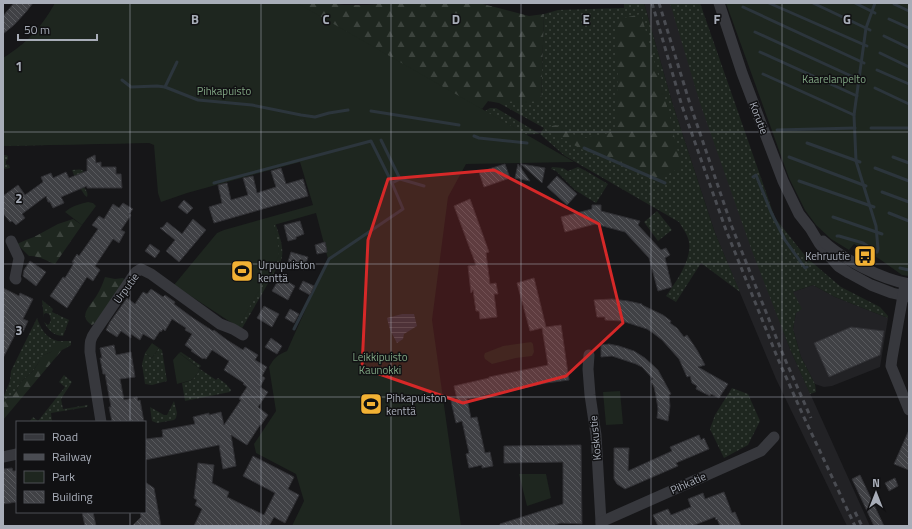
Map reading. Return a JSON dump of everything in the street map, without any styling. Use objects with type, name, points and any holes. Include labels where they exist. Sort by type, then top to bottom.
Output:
[{"type":"street","name":"Korutie","points":[[719,3],[742,72],[783,181],[799,214],[831,258],[849,273],[882,290],[906,297]]},
{"type":"street","name":"Korutie","points":[[810,228],[834,250],[856,264],[907,284]]},
{"type":"street","points":[[11,241],[24,257],[15,278]]},
{"type":"street","name":"Urputie","points":[[101,421],[90,352],[91,338],[131,279],[140,269],[151,274],[220,324],[233,329],[242,335]]},
{"type":"street","points":[[907,284],[906,297],[891,366],[909,410]]},
{"type":"street","name":"Koskustie","points":[[589,355],[588,369],[596,435],[600,524]]},
{"type":"street","name":"Pihkatie","points":[[600,524],[761,452],[774,437]]},
{"type":"street","points":[[3,457],[16,454]]},
{"type":"highlighted area","points":[[494,170],[599,224],[623,323],[566,376],[463,403],[362,368],[368,240],[388,179]]},
{"type":"shaded area","points":[[644,3],[674,3],[741,217],[790,349],[870,526],[847,526],[776,379],[715,233],[672,102]]},
{"type":"shaded area","points":[[813,285],[835,297],[888,318],[880,367],[832,386],[824,387],[815,384],[801,357],[793,329],[796,313],[793,292]]},
{"type":"shaded area","points":[[402,314],[414,314],[417,326],[404,334],[403,339],[397,343],[390,330],[387,318]]},
{"type":"green space","name":"Pihkapuisto","points":[[55,3],[297,3],[574,162],[466,164],[448,197],[432,320],[461,526],[292,526],[304,501],[296,474],[256,453],[254,444],[276,411],[269,367],[276,357],[287,351],[328,259],[316,213],[274,225],[279,256],[238,327],[174,285],[217,233],[313,205],[300,162],[187,193],[161,202],[158,193],[154,145],[149,143],[3,146],[3,58],[19,47],[33,34]]},
{"type":"green space","points":[[108,3],[326,3],[367,5],[391,3],[479,3],[529,16],[544,14],[541,103],[499,103],[488,101],[482,109],[473,104],[454,106]]},
{"type":"green space","points":[[624,3],[644,3],[672,102],[715,233],[740,292],[701,263],[676,302],[666,296],[686,263],[688,256],[689,242],[679,222],[565,156],[540,134],[544,128],[499,103],[541,102],[544,14],[558,10],[624,8]]},
{"type":"green space","points":[[670,3],[700,3],[775,218],[807,258],[841,287],[880,307],[888,316],[888,318],[835,297],[813,285],[793,292],[802,309],[796,313],[793,329],[801,357],[815,384],[816,392],[810,394],[790,349],[752,251],[700,103]]},
{"type":"green space","name":"Kaarelanpelto","points":[[726,3],[909,3],[909,276],[902,275],[881,260],[854,244],[849,250],[831,239],[816,225],[805,210],[789,178]]},
{"type":"green space","points":[[641,14],[671,121],[681,167],[658,180],[581,149],[544,128],[556,125],[572,134],[585,138],[609,133],[616,127],[618,69],[615,56],[615,20]]},
{"type":"green space","points":[[3,89],[454,106],[473,103],[485,111],[490,108],[496,108],[540,134],[3,146]]},
{"type":"green space","points":[[3,155],[8,156],[6,164],[9,165],[10,168],[5,169],[3,167]]},
{"type":"green space","points":[[552,167],[563,168],[568,171],[578,167],[608,184],[596,203],[575,190],[556,171],[551,169]]},
{"type":"green space","points":[[72,170],[80,170],[84,172],[83,184],[87,197],[79,188]]},
{"type":"green space","points":[[88,202],[93,203],[96,206],[82,225],[65,212],[79,204]]},
{"type":"green space","points":[[657,211],[672,230],[658,241],[644,222]]},
{"type":"green space","points":[[73,219],[82,225],[55,264],[39,257],[29,256],[17,244],[58,224]]},
{"type":"green space","points":[[275,222],[282,246],[281,261],[241,330],[236,327],[252,239]]},
{"type":"green space","points":[[105,277],[115,279],[123,278],[125,280],[95,323],[92,325],[88,322],[85,314],[98,293]]},
{"type":"green space","points":[[42,300],[53,309],[52,312],[69,320],[63,336],[52,332],[44,322],[48,325],[51,320],[49,314],[46,313],[44,314],[44,318]]},
{"type":"green space","points":[[37,318],[42,329],[50,338],[58,341],[71,341],[71,345],[68,347],[68,344],[42,356],[33,371],[21,382],[15,393],[3,401],[10,381],[11,371]]},
{"type":"green space","points":[[61,342],[68,344],[68,347],[62,350],[3,420],[3,401],[15,393],[21,382],[33,371],[41,356],[51,352],[57,344]]},
{"type":"green space","points":[[531,342],[533,344],[534,352],[532,356],[492,364],[485,359],[484,356],[485,353],[503,346]]},
{"type":"green space","points":[[152,343],[159,348],[152,358],[145,353]]},
{"type":"green space","points":[[159,348],[162,350],[167,381],[152,385],[145,384],[142,364],[145,353],[152,358]]},
{"type":"green space","points":[[181,352],[201,366],[199,368],[179,353]]},
{"type":"green space","points":[[179,353],[200,369],[191,380],[177,384],[173,360]]},
{"type":"green space","points":[[200,369],[216,380],[218,378],[226,384],[231,390],[230,392],[185,401],[182,383],[193,379]]},
{"type":"green space","points":[[64,375],[72,382],[61,399],[63,409],[88,405],[87,407],[51,413],[52,421],[38,421],[65,387],[59,382]]},
{"type":"green space","points":[[732,388],[748,394],[760,421],[748,445],[724,458],[710,429],[715,415]]},
{"type":"green space","points":[[620,391],[623,424],[606,425],[603,392]]},
{"type":"green space","points":[[174,401],[177,413],[174,420],[157,423],[152,421],[150,407],[164,415],[167,415]]},
{"type":"green space","points":[[33,417],[38,421],[30,421]]},
{"type":"green space","points":[[519,474],[546,474],[551,498],[527,506]]},
{"type":"building","points":[[14,3],[33,3],[14,25],[3,34],[3,16]]},
{"type":"building","points":[[95,155],[96,163],[101,162],[101,167],[116,167],[116,174],[121,174],[122,188],[87,188],[87,186],[61,197],[64,203],[53,208],[50,202],[48,202],[46,196],[22,214],[25,218],[16,225],[12,221],[10,222],[3,213],[3,196],[18,185],[25,195],[43,182],[41,177],[51,173],[53,178],[66,172],[69,178],[87,171],[87,159]]},
{"type":"building","points":[[505,164],[510,178],[484,187],[479,172]]},
{"type":"building","points":[[518,164],[530,181],[515,178]]},
{"type":"building","points":[[521,164],[545,168],[542,183]]},
{"type":"building","points":[[281,168],[286,184],[303,179],[308,196],[214,223],[209,207],[222,203],[218,185],[227,183],[231,200],[248,195],[243,178],[253,176],[257,193],[276,187],[271,171]]},
{"type":"building","points":[[557,176],[577,194],[567,205],[547,187]]},
{"type":"building","points":[[470,199],[489,252],[486,253],[490,284],[496,283],[498,294],[494,294],[497,317],[480,319],[479,311],[476,311],[473,290],[471,293],[468,266],[476,265],[454,206]]},
{"type":"building","points":[[184,200],[193,208],[187,214],[178,207]]},
{"type":"building","points":[[123,203],[133,209],[129,214],[131,215],[121,230],[125,232],[119,243],[113,239],[95,266],[100,270],[93,281],[87,277],[67,308],[50,296],[63,277],[65,278],[74,263],[72,262],[77,254],[79,256],[98,229],[92,225],[99,216],[104,219],[113,204],[119,208]]},
{"type":"building","points":[[592,205],[601,205],[601,211],[640,221],[638,225],[661,250],[666,248],[670,255],[665,258],[672,287],[658,291],[649,258],[625,232],[595,224],[565,232],[561,217],[592,209]]},
{"type":"building","points":[[193,219],[206,230],[179,262],[166,251],[175,240],[160,228],[167,222],[182,234]]},
{"type":"building","points":[[300,221],[304,234],[296,237],[296,239],[288,241],[284,225]]},
{"type":"building","points":[[325,242],[327,252],[317,254],[315,245]]},
{"type":"building","points":[[150,244],[160,251],[155,258],[145,251]]},
{"type":"building","points":[[291,252],[308,257],[304,270],[287,265]]},
{"type":"building","points":[[30,261],[46,272],[36,286],[23,276],[24,270]]},
{"type":"building","points":[[280,277],[295,286],[288,300],[272,291]]},
{"type":"building","points":[[534,278],[546,327],[561,325],[569,380],[546,383],[467,399],[471,418],[477,417],[485,453],[490,452],[493,466],[482,468],[482,465],[469,468],[466,454],[469,453],[462,421],[456,423],[451,401],[457,399],[454,386],[548,365],[542,328],[530,331],[517,283]]},
{"type":"building","points":[[303,281],[314,286],[310,295],[299,289]]},
{"type":"building","points":[[3,288],[19,296],[20,293],[33,299],[23,319],[28,321],[23,332],[18,329],[3,358]]},
{"type":"building","points":[[151,289],[163,297],[165,295],[175,302],[174,304],[213,331],[214,330],[243,350],[245,347],[258,355],[255,360],[267,367],[262,376],[265,378],[260,387],[268,392],[258,407],[268,415],[247,445],[231,435],[236,466],[223,469],[219,445],[146,460],[146,439],[163,437],[162,430],[195,424],[193,417],[221,412],[224,425],[241,400],[239,399],[247,387],[243,384],[244,383],[224,370],[229,361],[212,350],[206,359],[203,359],[191,351],[192,350],[185,345],[192,334],[172,319],[165,331],[163,329],[161,332],[160,331],[154,340],[143,334],[140,340],[131,334],[131,338],[121,331],[117,337],[106,330],[127,298],[135,304],[143,292],[147,294]]},
{"type":"building","points":[[612,299],[642,304],[671,321],[670,323],[677,328],[684,337],[687,335],[705,365],[698,367],[728,384],[719,398],[711,394],[710,396],[696,389],[697,386],[692,383],[690,376],[687,377],[679,359],[662,340],[647,329],[622,321],[605,320],[605,317],[597,317],[594,300]]},
{"type":"building","points":[[264,306],[279,314],[272,327],[257,318]]},
{"type":"building","points":[[290,309],[299,314],[294,323],[285,318]]},
{"type":"building","points":[[851,327],[884,331],[880,355],[829,377],[814,343]]},
{"type":"building","points":[[271,338],[282,346],[277,354],[265,347]]},
{"type":"building","points":[[609,344],[634,351],[645,358],[658,370],[671,394],[669,395],[670,406],[668,421],[657,418],[658,409],[656,396],[651,381],[653,379],[642,367],[612,356],[601,357],[601,345]]},
{"type":"building","points":[[114,345],[116,355],[131,352],[135,377],[120,379],[124,400],[137,397],[138,401],[140,400],[144,421],[112,421],[109,407],[111,407],[105,374],[103,374],[100,358],[102,358],[100,348]]},
{"type":"building","points":[[909,430],[909,470],[894,464]]},
{"type":"building","points":[[699,435],[701,440],[704,438],[709,449],[676,463],[678,466],[625,489],[617,484],[614,479],[614,448],[629,448],[628,471],[672,451],[670,447]]},
{"type":"building","points":[[581,445],[582,524],[561,523],[552,526],[500,526],[500,524],[563,504],[563,462],[504,463],[504,446]]},
{"type":"building","points":[[253,456],[294,477],[288,489],[299,495],[285,523],[274,517],[269,526],[194,526],[202,509],[195,505],[197,500],[194,498],[198,463],[214,465],[212,483],[229,492],[227,497],[264,515],[275,493],[243,476]]},
{"type":"building","points":[[12,468],[13,471],[16,471],[16,502],[3,504],[3,469]]},
{"type":"building","points":[[860,475],[884,526],[874,526],[852,479]]},
{"type":"building","points":[[895,478],[898,486],[889,491],[885,483]]},
{"type":"building","points":[[146,483],[154,488],[161,526],[132,526],[141,517],[140,513],[146,513]]},
{"type":"building","points":[[724,492],[732,513],[735,512],[741,526],[720,526],[715,517],[692,526],[658,526],[653,515],[668,509],[671,515],[691,507],[688,499],[703,493],[705,499]]},
{"type":"building","points":[[82,513],[93,513],[96,526],[85,526]]},
{"type":"waterway","points":[[769,3],[867,46]]},
{"type":"waterway","points":[[813,3],[870,30]]},
{"type":"waterway","points":[[855,3],[875,13]]},
{"type":"waterway","points":[[875,3],[866,28],[854,115],[856,161],[876,226],[877,252]]},
{"type":"waterway","points":[[894,4],[909,11]]},
{"type":"waterway","points":[[743,7],[864,63]]},
{"type":"waterway","points":[[889,19],[909,28]]},
{"type":"waterway","points":[[755,32],[862,81]]},
{"type":"waterway","points":[[884,36],[909,48]]},
{"type":"waterway","points":[[760,52],[857,96]]},
{"type":"waterway","points":[[880,53],[909,67]]},
{"type":"waterway","points":[[165,87],[177,62]]},
{"type":"waterway","points":[[877,70],[909,84]]},
{"type":"waterway","points":[[763,74],[854,115]]},
{"type":"waterway","points":[[122,80],[131,87],[165,87],[198,100],[252,105],[315,117],[348,110]]},
{"type":"waterway","points":[[875,88],[909,104]]},
{"type":"waterway","points":[[371,111],[459,125]]},
{"type":"waterway","points":[[777,130],[855,128]]},
{"type":"waterway","points":[[871,128],[909,128]]},
{"type":"waterway","points":[[474,136],[479,138],[527,143]]},
{"type":"waterway","points":[[381,140],[400,179]]},
{"type":"waterway","points":[[214,183],[371,141],[392,183],[400,179],[424,186]]},
{"type":"waterway","points":[[807,143],[860,162]]},
{"type":"waterway","points":[[584,148],[665,183]]},
{"type":"waterway","points":[[789,157],[866,186]]},
{"type":"waterway","points":[[893,157],[909,163]]},
{"type":"waterway","points":[[875,168],[909,181]]},
{"type":"waterway","points":[[753,177],[756,175],[771,212],[785,240],[805,268],[807,267]]},
{"type":"waterway","points":[[799,181],[874,207]]},
{"type":"waterway","points":[[294,329],[329,259],[403,209],[392,183]]},
{"type":"waterway","points":[[882,192],[909,202]]},
{"type":"waterway","points":[[889,213],[909,221]]},
{"type":"waterway","points":[[833,217],[882,234]]},
{"type":"waterway","points":[[837,236],[863,243],[877,252]]},
{"type":"waterway","points":[[900,268],[909,270]]},
{"type":"railway","points":[[652,3],[682,106],[726,230],[778,359],[855,526]]},
{"type":"railway","points":[[659,3],[690,104],[732,227],[784,357],[811,418]]},
{"type":"railway","points":[[855,512],[862,526]]},
{"type":"place","name":"Kehruutie","points":[[865,256]]},
{"type":"place","name":"Urpupuiston kenttä","points":[[242,271]]},
{"type":"place","name":"Pihkapuiston kenttä","points":[[371,404]]},
{"type":"park label","name":"Leikkipuisto Kaunokki","points":[[380,363]]}]
